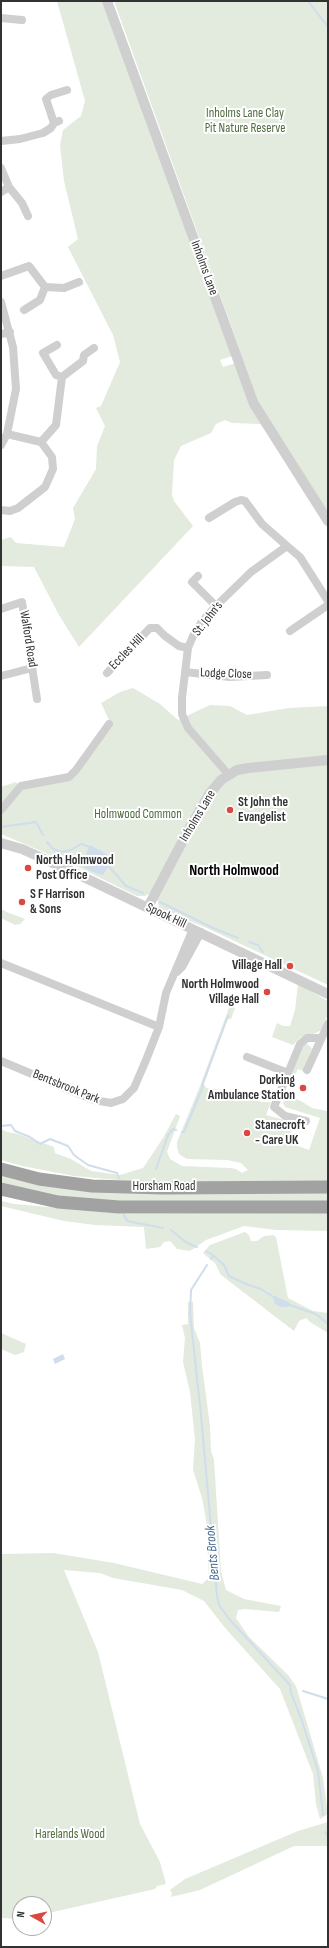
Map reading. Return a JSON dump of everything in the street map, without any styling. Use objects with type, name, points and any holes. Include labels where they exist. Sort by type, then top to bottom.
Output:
[{"type":"highway","name":"Horsham Road","points":[[1,1169],[64,1184],[92,1186],[163,1188],[328,1187]]},
{"type":"highway","name":"Horsham Road","points":[[1,1189],[58,1202],[119,1207],[328,1207]]},
{"type":"street","name":"Inholms Lane","points":[[107,1],[254,404],[328,521]]},
{"type":"street","points":[[1,18],[22,20]]},
{"type":"street","points":[[1,141],[20,139],[52,128],[57,122],[46,99],[51,95],[67,90]]},
{"type":"street","points":[[1,168],[9,188],[22,203],[28,216]]},
{"type":"street","points":[[1,192],[9,188]]},
{"type":"street","points":[[1,276],[29,266],[45,287],[64,288],[79,282]]},
{"type":"street","points":[[24,310],[40,300],[45,287]]},
{"type":"street","points":[[1,302],[10,332],[16,389],[7,434],[1,445]]},
{"type":"street","points":[[1,334],[10,332]]},
{"type":"street","points":[[57,345],[43,353],[56,376],[62,377]]},
{"type":"street","points":[[41,442],[56,425],[62,377],[83,361],[84,355],[94,348]]},
{"type":"street","points":[[1,510],[10,511],[18,508],[45,487],[53,469],[52,457],[41,442],[7,434]]},
{"type":"street","points":[[209,518],[235,502],[241,500],[245,501],[262,524],[300,557],[328,601]]},
{"type":"street","name":"St. John's","points":[[228,774],[188,728],[182,714],[188,648],[201,623],[216,606],[251,572],[287,546]]},
{"type":"street","points":[[198,576],[192,582],[216,606]]},
{"type":"street","name":"Walford Road","points":[[1,609],[22,602],[38,699]]},
{"type":"street","points":[[290,631],[328,605]]},
{"type":"street","name":"Eccles Hill","points":[[107,673],[150,628],[157,628],[179,646],[188,648]]},
{"type":"street","points":[[1,676],[32,668]]},
{"type":"street","name":"Lodge Close","points":[[185,672],[230,677],[267,675]]},
{"type":"street","points":[[1,810],[21,786],[69,776],[76,770],[109,724]]},
{"type":"street","name":"Inholms Lane","points":[[148,907],[210,793],[228,774],[237,770],[248,768],[328,760]]},
{"type":"street","name":"Spook Hill","points":[[1,843],[22,849],[148,907],[328,994]]},
{"type":"street","name":"Bentsbrook Park","points":[[1,1061],[94,1100],[105,1103],[118,1102],[123,1099],[134,1088],[159,1027],[166,993],[175,974],[182,967],[197,931]]},
{"type":"street","points":[[1,963],[159,1027]]},
{"type":"street","points":[[307,1070],[328,1024]]},
{"type":"street","points":[[306,1121],[285,1116],[274,1108],[300,1044],[307,1038],[321,1038]]},
{"type":"street","points":[[247,1057],[288,1073]]},
{"type":"green space","points":[[57,1],[103,1],[232,356],[220,360],[223,367],[236,363],[250,407],[261,424],[232,423],[225,420],[216,424],[211,433],[181,446],[174,460],[172,495],[174,501],[193,526],[79,647],[59,615],[34,567],[1,566],[1,540],[11,537],[16,543],[64,547],[75,519],[73,508],[96,469],[97,446],[105,426],[96,408],[101,406],[120,362],[113,335],[68,247],[78,239],[64,181],[60,145],[63,130],[81,116],[85,101]]},
{"type":"green space","name":"Inholms Lane Clay Pit Nature Reserve","points":[[114,1],[328,1],[328,513],[260,406]]},
{"type":"green space","name":"Holmwood Common","points":[[133,688],[160,704],[178,720],[210,705],[230,706],[247,715],[289,708],[328,706],[328,985],[209,929],[159,908],[157,898],[151,893],[145,896],[137,896],[76,866],[1,834],[1,787],[16,782],[22,790],[37,785],[70,780],[111,724],[101,703],[120,692]]},
{"type":"green space","points":[[1,909],[25,919],[20,924],[15,925],[1,918]]},
{"type":"green space","points":[[298,984],[328,1001],[328,1014],[321,1030],[301,1037],[293,1045],[272,1037],[277,1023],[283,1026],[290,1026],[295,1010]]},
{"type":"green space","points":[[230,1005],[235,1008],[231,1019],[227,1019],[204,1084],[206,1088],[222,1090],[262,1102],[271,1102],[266,1115],[288,1121],[287,1124],[293,1126],[287,1142],[309,1150],[320,1118],[285,1107],[283,1103],[285,1095],[301,1101],[312,1108],[327,1111],[328,1182],[140,1182],[74,1176],[22,1166],[1,1160],[1,1129],[54,1147],[55,1153],[71,1159],[91,1171],[120,1175],[143,1168],[163,1138],[176,1114],[180,1116],[167,1152],[170,1159],[182,1166],[230,1168],[236,1169],[242,1173],[248,1170],[241,1163],[227,1160],[187,1159],[179,1154],[177,1147],[177,1142],[200,1086]]},
{"type":"green space","points":[[307,1044],[312,1048],[303,1071],[298,1069],[294,1077],[291,1076],[304,1045]]},
{"type":"green space","points":[[1,1174],[24,1180],[328,1192],[328,1202],[114,1202],[72,1199],[1,1185]]},
{"type":"green space","points":[[1,1201],[14,1204],[127,1214],[328,1213],[328,1231],[276,1230],[244,1226],[206,1240],[190,1251],[177,1249],[170,1241],[164,1242],[160,1247],[146,1249],[144,1227],[95,1225],[64,1221],[1,1206]]},
{"type":"green space","points":[[245,1232],[249,1235],[251,1241],[257,1241],[264,1236],[273,1235],[276,1237],[288,1298],[313,1311],[328,1313],[328,1333],[306,1318],[299,1321],[294,1331],[221,1275],[215,1263],[203,1253],[210,1245]]},
{"type":"green space","name":"Harelands Wood","points":[[188,1302],[193,1302],[194,1328],[200,1343],[210,1426],[211,1451],[214,1460],[221,1571],[226,1590],[244,1599],[281,1606],[279,1612],[245,1609],[238,1610],[236,1618],[249,1637],[288,1675],[296,1686],[323,1778],[328,1814],[320,1819],[316,1804],[313,1774],[280,1689],[226,1629],[204,1601],[182,1590],[113,1578],[100,1573],[64,1570],[98,1652],[140,1824],[160,1862],[166,1884],[157,1886],[155,1889],[52,1912],[52,1896],[12,1896],[12,1919],[1,1918],[1,1554],[53,1553],[114,1563],[202,1584],[209,1578],[206,1520],[202,1498],[193,1470],[195,1440],[190,1392],[183,1362],[185,1338],[182,1325],[188,1324]]},
{"type":"green space","points":[[1,1333],[26,1344],[24,1352],[15,1355],[1,1349]]},
{"type":"green space","points":[[328,1822],[328,1846],[294,1846],[200,1890],[171,1897],[172,1893],[170,1890],[185,1879],[298,1831]]},
{"type":"water","points":[[92,846],[108,855],[108,867],[103,875],[84,867],[82,861],[86,857],[87,850]]},
{"type":"water","points":[[275,1296],[290,1303],[288,1307],[282,1307],[275,1304],[273,1298]]},
{"type":"water","points":[[63,1354],[65,1359],[55,1364],[53,1359]]},
{"type":"waterway","points":[[308,1],[328,27]]},
{"type":"waterway","points":[[1,827],[36,822],[43,835]]},
{"type":"waterway","points":[[47,842],[53,849],[62,852],[71,850],[81,844],[93,848]]},
{"type":"waterway","points":[[106,863],[126,886],[143,893]]},
{"type":"waterway","points":[[160,902],[213,928],[238,938]]},
{"type":"waterway","points":[[249,942],[258,945],[263,952]]},
{"type":"waterway","points":[[182,1132],[184,1132],[202,1089],[228,1016]]},
{"type":"waterway","name":"Bents Brook","points":[[1,1126],[11,1125],[15,1131],[30,1137],[40,1144],[50,1139],[68,1146],[74,1155],[88,1165],[117,1173],[119,1178]]},
{"type":"waterway","points":[[156,1169],[168,1135],[173,1129],[176,1130]]},
{"type":"waterway","name":"Bents Brook","points":[[124,1215],[127,1221],[163,1228]]},
{"type":"waterway","name":"Bents Brook","points":[[171,1230],[187,1243],[197,1247]]},
{"type":"waterway","points":[[206,1251],[224,1265],[229,1276],[261,1289],[275,1298]]},
{"type":"waterway","name":"Bents Brook","points":[[211,1259],[213,1255]]},
{"type":"waterway","name":"Bents Brook","points":[[207,1265],[191,1290],[190,1313],[201,1415],[217,1596],[219,1605],[230,1620],[290,1685],[291,1693],[301,1718],[318,1771],[323,1815]]},
{"type":"waterway","points":[[287,1304],[316,1314],[328,1324]]},
{"type":"waterway","points":[[303,1691],[328,1699]]},
{"type":"waterway","name":"Bents Brook","points":[[325,1832],[328,1836]]},
{"type":"place","name":"St John the Evangelist","points":[[230,810]]},
{"type":"place","name":"North Holmwood Post Office","points":[[28,868]]},
{"type":"place","name":"S F Harrison & Sons","points":[[22,902]]},
{"type":"place","name":"Village Hall","points":[[290,966]]},
{"type":"place","name":"North Holmwood Village Hall","points":[[267,992]]},
{"type":"place","name":"Dorking Ambulance Station","points":[[303,1088]]},
{"type":"place","name":"Stanecroft - Care UK","points":[[247,1133]]},
{"type":"district","name":"North Holmwood","points":[[234,871]]}]
